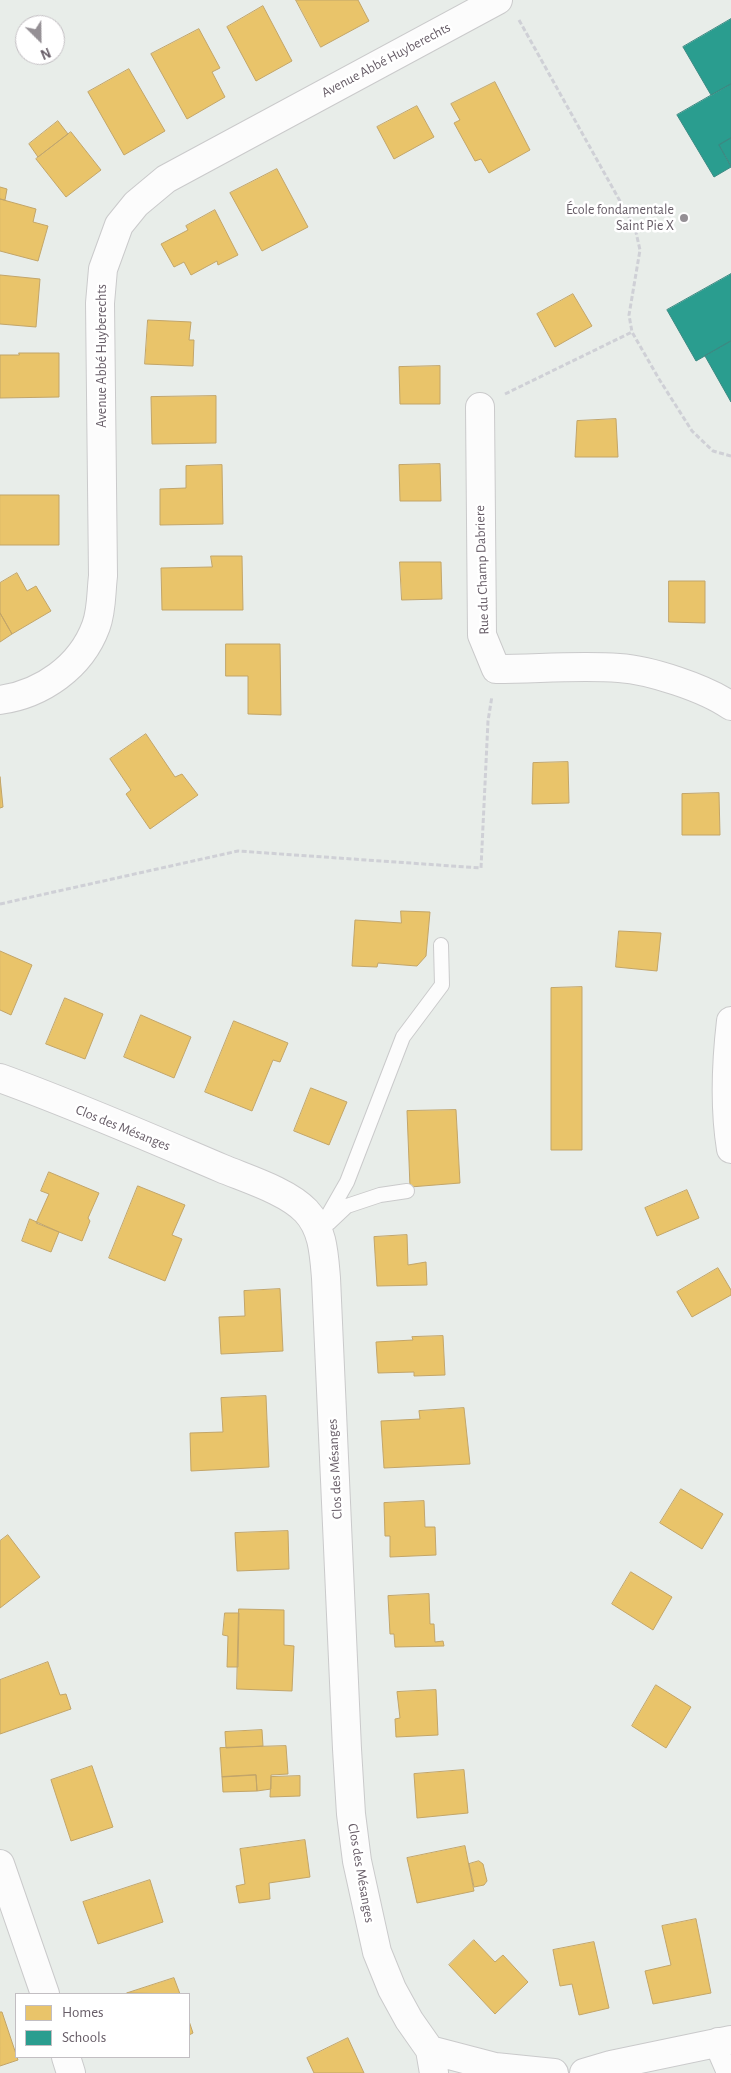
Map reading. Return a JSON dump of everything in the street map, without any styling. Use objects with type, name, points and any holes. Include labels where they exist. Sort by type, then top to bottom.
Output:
[{"type":"street","name":"Avenue Abbé Huyberechts","points":[[0,700],[31,692],[48,684],[60,675],[80,655],[96,625],[100,608],[103,576],[100,303],[103,269],[119,225],[136,204],[166,178],[507,6]]},
{"type":"street","name":"Rue du Champ Dabriere","points":[[480,407],[482,634],[496,669]]},
{"type":"street","points":[[496,669],[620,668],[657,676],[695,688],[712,694],[731,706]]},
{"type":"street","points":[[731,1021],[726,1090],[731,1149]]},
{"type":"street","name":"Clos des Mésanges","points":[[0,1078],[155,1140],[275,1191],[299,1205],[314,1220],[319,1231],[326,1278],[351,1814],[356,1861],[377,1952],[392,1989],[432,2061],[554,2073]]},
{"type":"street","points":[[0,1864],[45,1993]]},
{"type":"street","points":[[584,2073],[665,2053],[725,2041],[731,2072]]},
{"type":"street","points":[[66,2058],[71,2073]]},
{"type":"lane","points":[[319,1231],[347,1182],[403,1037],[442,985],[441,945]]},
{"type":"lane","points":[[319,1231],[347,1206],[380,1196],[407,1191]]},
{"type":"path","points":[[507,6],[635,228],[640,250],[629,315],[632,332],[659,380],[692,430],[713,451],[731,456]]},
{"type":"path","points":[[480,407],[632,332]]},
{"type":"path","points":[[0,904],[238,851],[481,868],[488,721],[496,669]]},
{"type":"building: Homes","points":[[296,0],[358,0],[369,21],[321,47]]},
{"type":"building: Homes","points":[[263,6],[292,61],[256,81],[227,27]]},
{"type":"building: Homes","points":[[199,29],[220,68],[212,72],[225,97],[187,119],[151,54]]},
{"type":"building: Homes","points":[[129,69],[165,131],[124,155],[88,92]]},
{"type":"building: Homes","points":[[495,82],[530,150],[489,173],[481,159],[475,161],[454,123],[460,120],[451,104]]},
{"type":"building: Homes","points":[[417,106],[434,137],[394,159],[377,127]]},
{"type":"building: Homes","points":[[58,121],[68,134],[38,157],[29,144]]},
{"type":"building: Homes","points":[[71,132],[101,170],[66,197],[36,159]]},
{"type":"building: Homes","points":[[277,169],[308,227],[262,251],[230,193]]},
{"type":"building: Homes","points":[[0,187],[7,189],[5,200],[0,199]]},
{"type":"building: Homes","points":[[0,199],[36,209],[33,222],[48,226],[38,261],[0,251]]},
{"type":"building: Homes","points":[[215,210],[238,255],[218,265],[217,261],[191,275],[184,262],[174,267],[161,244],[188,230],[186,226]]},
{"type":"building: Homes","points":[[0,275],[40,279],[36,327],[0,324]]},
{"type":"building: Homes","points":[[573,294],[592,326],[555,347],[537,314]]},
{"type":"building: Homes","points":[[148,320],[191,322],[189,340],[194,340],[193,366],[145,364]]},
{"type":"building: Homes","points":[[19,353],[59,353],[59,397],[0,398],[0,355],[19,355]]},
{"type":"building: Homes","points":[[440,366],[440,404],[400,404],[399,367]]},
{"type":"building: Homes","points":[[216,396],[216,443],[152,444],[151,397]]},
{"type":"building: Homes","points":[[616,419],[618,457],[575,457],[577,421]]},
{"type":"building: Homes","points":[[440,464],[441,501],[400,501],[399,465]]},
{"type":"building: Homes","points":[[222,465],[223,524],[160,525],[160,489],[186,488],[186,466]]},
{"type":"building: Homes","points":[[0,495],[59,495],[59,545],[0,545]]},
{"type":"building: Homes","points":[[211,556],[242,556],[243,610],[162,610],[161,568],[212,567]]},
{"type":"building: Homes","points":[[400,562],[441,562],[442,599],[402,600]]},
{"type":"building: Homes","points":[[17,573],[27,591],[36,586],[51,611],[12,634],[0,613],[0,583]]},
{"type":"building: Homes","points":[[669,581],[705,581],[705,623],[669,622]]},
{"type":"building: Homes","points":[[0,613],[12,634],[0,642]]},
{"type":"building: Homes","points":[[226,644],[280,644],[281,715],[248,714],[248,676],[226,676]]},
{"type":"building: Homes","points":[[146,734],[175,777],[182,774],[198,795],[150,829],[126,794],[131,790],[110,759]]},
{"type":"building: Homes","points":[[568,762],[569,803],[532,804],[533,763]]},
{"type":"building: Homes","points":[[0,777],[3,807],[0,808]]},
{"type":"building: Homes","points":[[719,793],[720,835],[682,835],[682,794]]},
{"type":"building: Homes","points":[[401,911],[430,912],[426,956],[417,966],[378,963],[377,967],[352,966],[355,920],[401,923]]},
{"type":"building: Homes","points":[[619,931],[661,933],[657,971],[616,967]]},
{"type":"building: Homes","points":[[0,951],[32,965],[11,1015],[0,1010]]},
{"type":"building: Homes","points":[[582,987],[582,1150],[551,1150],[551,988]]},
{"type":"building: Homes","points":[[65,998],[103,1014],[85,1059],[46,1044]]},
{"type":"building: Homes","points":[[141,1015],[191,1037],[174,1078],[124,1057]]},
{"type":"building: Homes","points":[[234,1021],[288,1043],[280,1062],[273,1060],[252,1111],[205,1092]]},
{"type":"building: Homes","points":[[311,1088],[347,1102],[329,1145],[294,1131]]},
{"type":"building: Homes","points":[[456,1110],[460,1183],[410,1187],[407,1111]]},
{"type":"building: Homes","points":[[49,1172],[99,1193],[88,1218],[90,1221],[82,1241],[36,1223],[49,1194],[41,1191]]},
{"type":"building: Homes","points":[[138,1186],[185,1205],[172,1235],[182,1239],[165,1281],[109,1258]]},
{"type":"building: Homes","points":[[687,1190],[699,1218],[657,1236],[645,1208]]},
{"type":"building: Homes","points":[[30,1219],[59,1232],[51,1252],[22,1241]]},
{"type":"building: Homes","points":[[407,1235],[408,1265],[426,1262],[427,1285],[377,1286],[374,1237]]},
{"type":"building: Homes","points":[[718,1268],[731,1290],[731,1295],[692,1317],[677,1292]]},
{"type":"building: Homes","points":[[280,1289],[283,1351],[221,1354],[219,1317],[245,1316],[244,1291]]},
{"type":"building: Homes","points":[[443,1336],[445,1375],[414,1376],[414,1372],[378,1373],[376,1342],[413,1340],[412,1337]]},
{"type":"building: Homes","points":[[266,1396],[269,1467],[191,1471],[190,1433],[223,1432],[221,1398]]},
{"type":"building: Homes","points":[[464,1408],[470,1464],[384,1468],[381,1421],[420,1419],[419,1411]]},
{"type":"building: Homes","points":[[681,1489],[723,1514],[702,1549],[660,1523]]},
{"type":"building: Homes","points":[[424,1501],[425,1527],[435,1527],[436,1555],[390,1557],[390,1536],[385,1536],[384,1503]]},
{"type":"building: Homes","points":[[288,1531],[289,1569],[237,1571],[235,1533]]},
{"type":"building: Homes","points":[[8,1535],[40,1577],[0,1608],[0,1541]]},
{"type":"building: Homes","points":[[631,1572],[672,1597],[653,1630],[612,1604]]},
{"type":"building: Homes","points":[[429,1594],[430,1624],[434,1624],[435,1642],[443,1641],[444,1646],[395,1647],[394,1634],[390,1634],[388,1596]]},
{"type":"building: Homes","points":[[239,1609],[284,1610],[284,1645],[294,1646],[292,1691],[237,1689]]},
{"type":"building: Homes","points":[[225,1613],[239,1613],[238,1667],[227,1667],[228,1636],[223,1635]]},
{"type":"building: Homes","points":[[48,1662],[60,1695],[66,1694],[71,1709],[0,1734],[0,1680]]},
{"type":"building: Homes","points":[[656,1685],[691,1707],[666,1748],[632,1726]]},
{"type":"building: Homes","points":[[436,1690],[438,1735],[396,1737],[395,1719],[400,1718],[397,1692]]},
{"type":"building: Homes","points":[[262,1730],[263,1746],[226,1748],[225,1732]]},
{"type":"building: Homes","points":[[286,1746],[288,1774],[271,1775],[271,1789],[257,1791],[256,1775],[222,1777],[220,1748]]},
{"type":"building: Homes","points":[[92,1766],[113,1827],[71,1841],[51,1780]]},
{"type":"building: Homes","points":[[464,1770],[468,1813],[417,1818],[414,1774]]},
{"type":"building: Homes","points":[[256,1775],[257,1791],[223,1792],[222,1777]]},
{"type":"building: Homes","points":[[300,1776],[300,1796],[270,1797],[271,1777]]},
{"type":"building: Homes","points":[[305,1840],[310,1877],[269,1883],[270,1899],[239,1903],[236,1886],[245,1884],[240,1849]]},
{"type":"building: Homes","points":[[465,1846],[474,1891],[417,1903],[407,1858]]},
{"type":"building: Homes","points":[[479,1861],[483,1864],[487,1881],[484,1885],[474,1887],[469,1864]]},
{"type":"building: Homes","points":[[150,1880],[163,1922],[98,1944],[83,1902]]},
{"type":"building: Homes","points":[[696,1919],[711,1993],[653,2004],[645,1971],[671,1965],[662,1926]]},
{"type":"building: Homes","points":[[474,1940],[495,1962],[503,1955],[528,1982],[495,2014],[449,1965]]},
{"type":"building: Homes","points":[[594,1942],[609,2008],[579,2015],[572,1984],[560,1986],[553,1950]]},
{"type":"building: Homes","points":[[174,1978],[180,1993],[127,1993]]},
{"type":"building: Homes","points":[[0,2012],[2,2012],[15,2051],[15,2058],[18,2060],[0,2066]]},
{"type":"building: Homes","points":[[190,2024],[193,2033],[190,2034]]},
{"type":"building: Homes","points":[[348,2038],[364,2073],[314,2073],[307,2058]]},
{"type":"building: Schools","points":[[731,19],[731,84],[711,95],[683,47]]},
{"type":"building: Schools","points":[[731,84],[731,138],[719,145],[731,167],[714,177],[677,115]]},
{"type":"building: Schools","points":[[731,138],[731,166],[719,145]]},
{"type":"building: Schools","points":[[731,274],[731,341],[696,361],[667,310]]},
{"type":"building: Schools","points":[[731,341],[731,402],[705,356]]},
{"type":"place","name":"École fondamentale Saint Pie X","points":[[684,218]]}]
